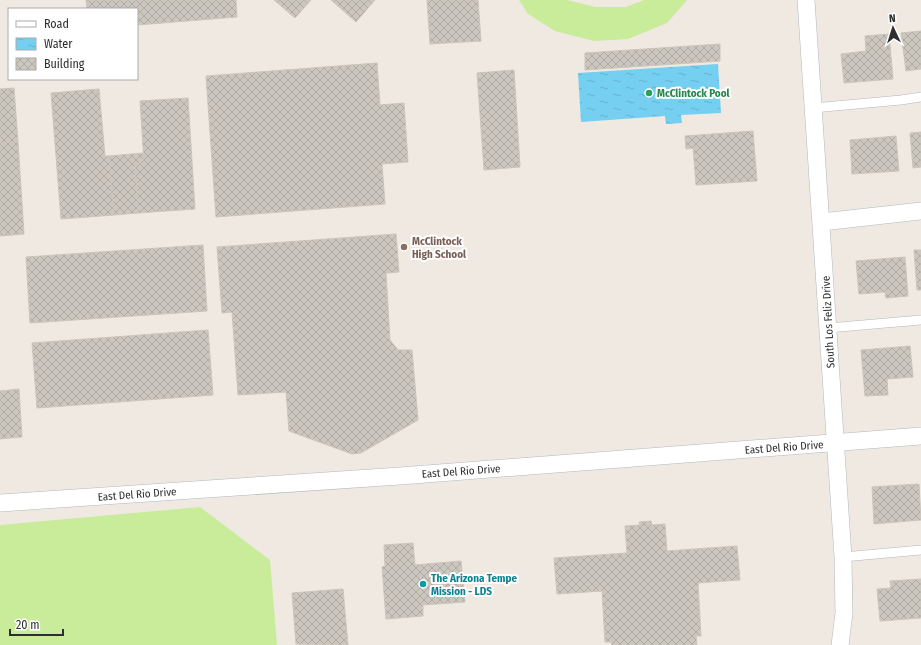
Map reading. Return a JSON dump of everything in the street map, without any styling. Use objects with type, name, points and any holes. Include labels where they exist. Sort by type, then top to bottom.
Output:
[{"type":"street","name":"South Los Feliz Drive","points":[[809,0],[813,108],[822,222],[843,557],[844,612],[840,645]]},
{"type":"street","points":[[822,222],[921,211]]},
{"type":"street","name":"East Del Rio Drive","points":[[0,503],[835,444],[921,436]]},
{"type":"lane","points":[[813,108],[921,97]]},
{"type":"lane","points":[[828,328],[921,320]]},
{"type":"lane","points":[[843,557],[921,550]]},
{"type":"green space","points":[[519,0],[567,0],[596,7],[626,7],[644,0],[687,0],[667,23],[628,39],[594,41],[555,31],[528,14]]},
{"type":"green space","points":[[200,507],[270,560],[277,645],[0,645],[0,525]]},
{"type":"water","name":"McClintock Pool","points":[[718,64],[721,113],[681,115],[682,123],[666,124],[665,116],[581,122],[578,73]]},
{"type":"building","points":[[86,0],[236,0],[237,17],[138,25],[138,8],[87,8]]},
{"type":"building","points":[[274,0],[311,0],[295,18]]},
{"type":"building","points":[[331,0],[375,0],[356,22]]},
{"type":"building","points":[[427,0],[478,0],[481,41],[430,44]]},
{"type":"building","points":[[921,31],[921,69],[906,71],[901,33]]},
{"type":"building","points":[[889,34],[893,79],[844,83],[841,54],[866,51],[865,36]]},
{"type":"building","points":[[720,44],[720,61],[585,70],[585,53]]},
{"type":"building","points":[[377,63],[380,105],[404,103],[408,162],[382,164],[385,204],[216,217],[206,76]]},
{"type":"building","points":[[514,70],[520,167],[484,170],[477,73]]},
{"type":"building","points":[[14,88],[18,142],[0,143],[0,89]]},
{"type":"building","points":[[99,89],[105,156],[109,156],[114,215],[61,219],[51,93]]},
{"type":"building","points":[[188,98],[195,209],[138,213],[135,164],[144,163],[140,101]]},
{"type":"building","points":[[753,131],[757,181],[696,185],[693,148],[686,149],[685,136]]},
{"type":"building","points":[[921,132],[921,167],[913,168],[910,133]]},
{"type":"building","points":[[896,136],[899,171],[852,174],[850,140]]},
{"type":"building","points":[[18,142],[24,234],[0,236],[0,143]]},
{"type":"building","points":[[143,153],[144,163],[135,164],[138,213],[114,215],[109,156]]},
{"type":"building","points":[[396,234],[399,272],[386,273],[390,340],[398,350],[412,350],[418,420],[361,453],[352,454],[289,431],[286,392],[238,395],[232,312],[222,313],[217,247]]},
{"type":"building","points":[[203,245],[207,311],[30,323],[26,257]]},
{"type":"building","points":[[914,250],[921,250],[921,290],[917,290]]},
{"type":"building","points":[[905,257],[908,296],[886,298],[885,292],[859,294],[856,261]]},
{"type":"building","points":[[208,330],[213,395],[37,408],[32,343]]},
{"type":"building","points":[[910,346],[913,377],[887,379],[888,395],[865,396],[861,350]]},
{"type":"building","points":[[19,389],[22,437],[0,439],[0,391]]},
{"type":"building","points":[[919,484],[921,520],[874,524],[872,487]]},
{"type":"building","points":[[651,521],[652,525],[665,524],[667,551],[737,546],[740,580],[698,583],[701,636],[696,636],[697,645],[612,645],[611,642],[605,642],[602,591],[557,594],[554,558],[627,553],[625,526],[640,525],[639,522]]},
{"type":"building","name":"The Arizona Tempe Mission - LDS","points":[[413,543],[415,565],[461,561],[465,602],[423,605],[423,616],[386,619],[382,567],[385,566],[384,545]]},
{"type":"building","points":[[921,579],[921,618],[880,621],[877,589],[891,588],[890,581]]},
{"type":"building","points":[[343,589],[348,645],[296,644],[292,593]]},
{"type":"place","name":"McClintock Pool","points":[[649,93]]},
{"type":"place","name":"McClintock High School","points":[[404,247]]},
{"type":"place","name":"The Arizona Tempe Mission - LDS","points":[[423,584]]}]
